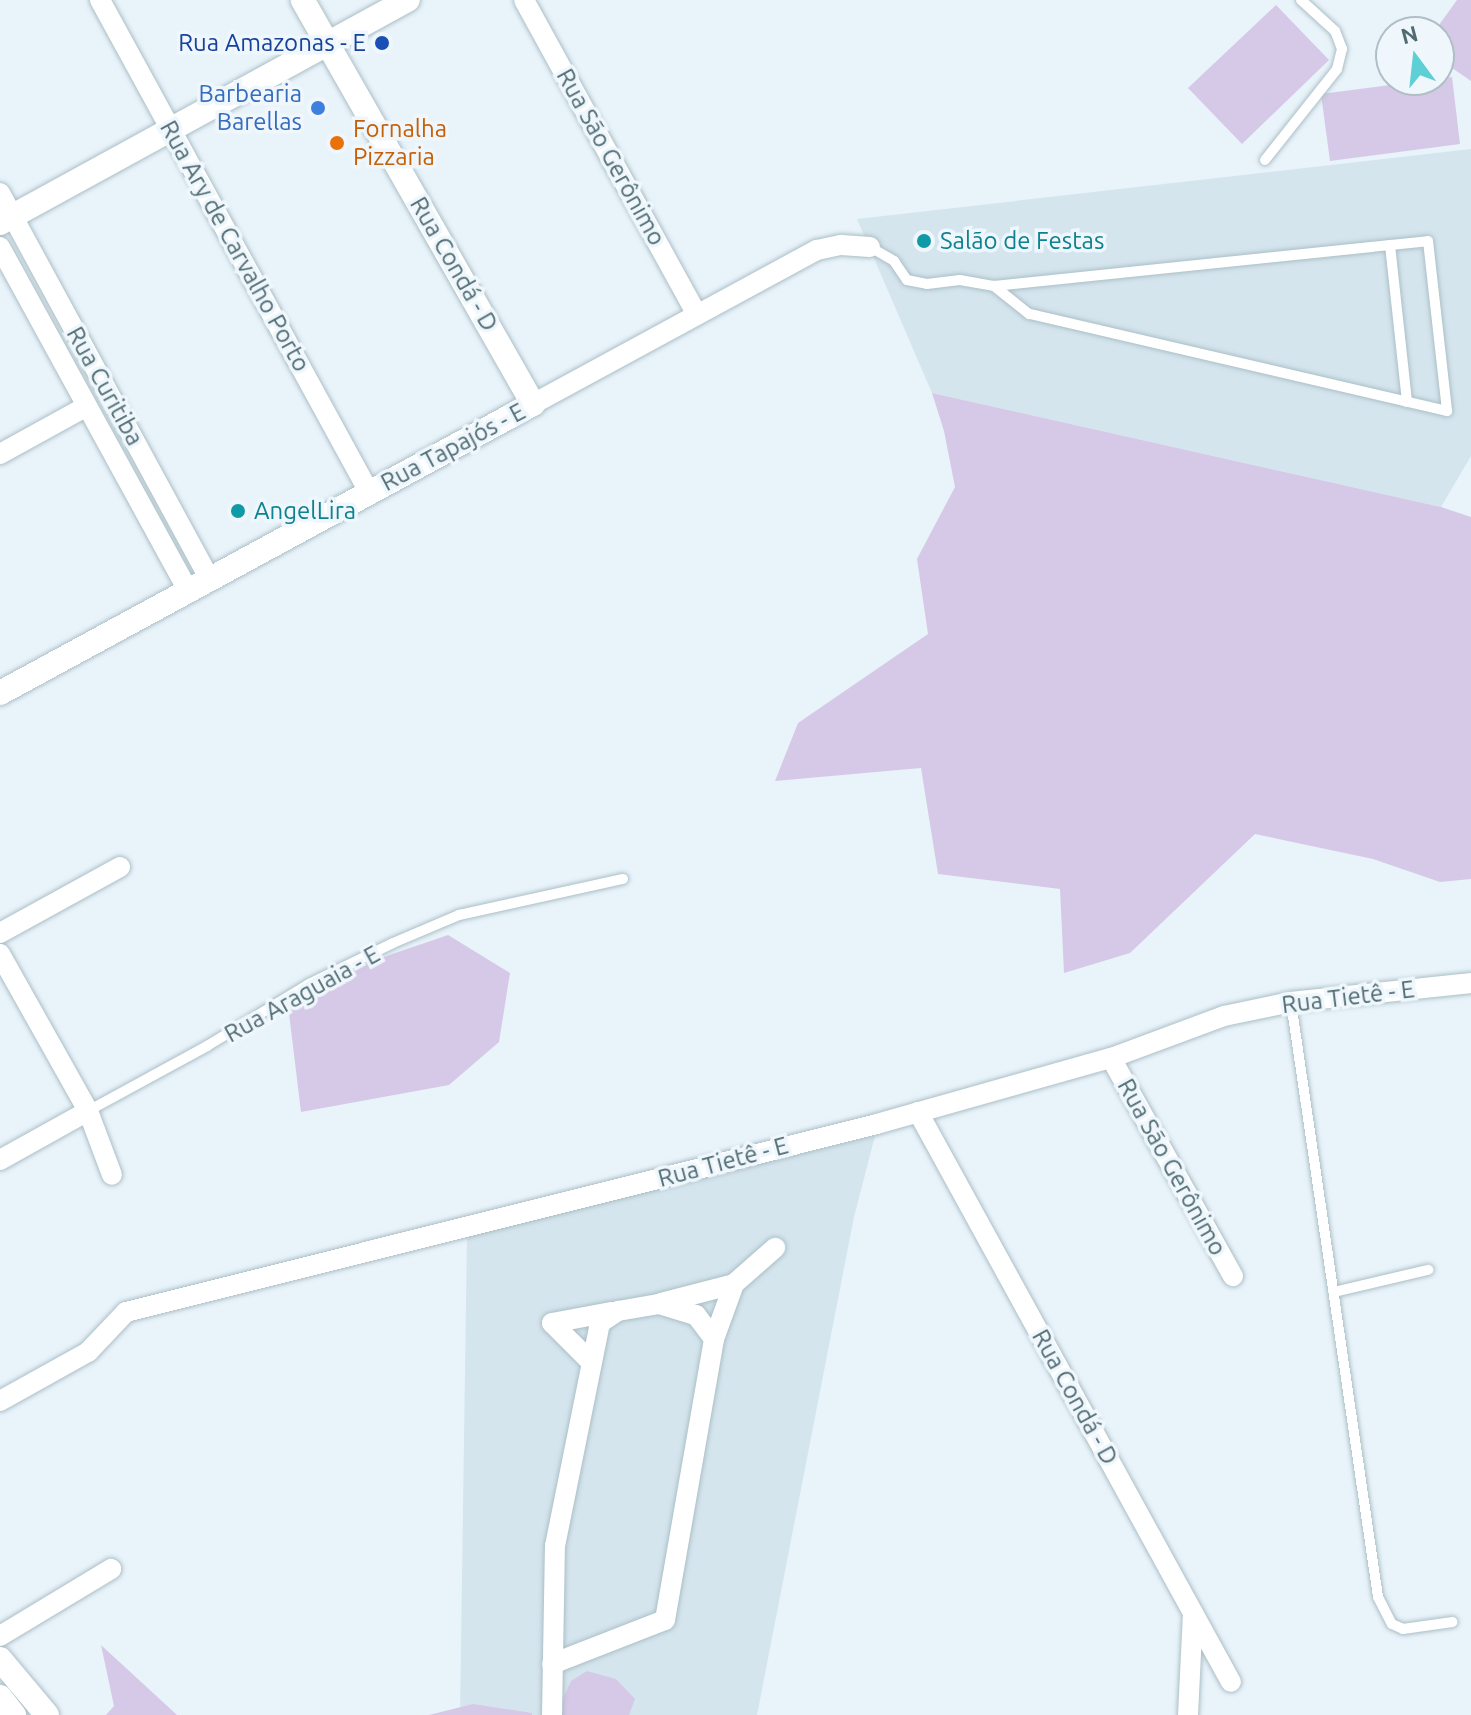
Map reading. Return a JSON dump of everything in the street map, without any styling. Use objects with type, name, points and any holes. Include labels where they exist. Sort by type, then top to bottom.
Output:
[{"type":"street","name":"Rua Ary de Carvalho Porto","points":[[100,0],[369,492]]},
{"type":"street","name":"Rua Condá - D","points":[[303,0],[533,404]]},
{"type":"street","points":[[6,220],[408,0]]},
{"type":"street","name":"Rua São Gerônimo","points":[[524,0],[697,315]]},
{"type":"street","name":"Rua Curitiba","points":[[0,193],[6,220],[210,579]]},
{"type":"street","name":"Rua Tapajós - E","points":[[0,693],[817,250],[841,245],[870,247]]},
{"type":"street","name":"Rua Curitiba","points":[[0,247],[188,591]]},
{"type":"street","points":[[0,454],[87,406]]},
{"type":"street","points":[[0,933],[120,867]]},
{"type":"street","points":[[0,954],[88,1111],[112,1175]]},
{"type":"street","name":"Rua Tietê - E","points":[[0,1401],[88,1352],[126,1312],[918,1112],[1111,1058],[1224,1016],[1291,1002],[1471,983]]},
{"type":"street","name":"Rua São Gerônimo","points":[[1111,1058],[1233,1276]]},
{"type":"street","name":"Rua Araguaia - E","points":[[0,1160],[88,1111]]},
{"type":"street","name":"Rua Condá - D","points":[[918,1112],[1231,1682]]},
{"type":"street","points":[[590,1361],[552,1323],[659,1304],[734,1284],[775,1248]]},
{"type":"street","points":[[552,1664],[665,1620],[714,1339],[734,1284]]},
{"type":"street","points":[[659,1304],[696,1315],[714,1339]]},
{"type":"street","points":[[552,1715],[555,1546],[600,1323],[618,1311]]},
{"type":"street","points":[[0,1636],[111,1569]]},
{"type":"street","points":[[1188,1715],[1193,1613]]},
{"type":"street","points":[[0,1659],[47,1715]]},
{"type":"street","points":[[0,1697],[14,1715]]},
{"type":"lane","points":[[1265,160],[1337,69],[1342,49],[1335,31],[1301,0]]},
{"type":"lane","points":[[870,247],[894,261],[907,280],[927,284],[960,280],[994,286],[1428,241],[1447,411],[1029,314],[994,286]]},
{"type":"lane","points":[[1390,245],[1407,402]]},
{"type":"lane","name":"Rua Araguaia - E","points":[[88,1111],[309,984],[393,943],[459,915],[623,879]]},
{"type":"lane","points":[[1291,1002],[1378,1597],[1392,1624],[1403,1629],[1453,1622]]},
{"type":"lane","points":[[1334,1292],[1428,1270]]},
{"type":"shaded area","points":[[1457,0],[1471,0],[1471,81],[1455,70],[1455,16],[1446,16]]},
{"type":"shaded area","points":[[1276,5],[1329,60],[1242,144],[1188,88]]},
{"type":"shaded area","points":[[1375,87],[1375,96],[1454,96],[1460,144],[1330,161],[1321,94]]},
{"type":"shaded area","points":[[1471,149],[1471,456],[1441,507],[932,393],[857,219]]},
{"type":"shaded area","points":[[932,393],[1441,507],[1471,517],[1471,879],[1440,882],[1373,859],[1255,834],[1130,953],[1064,973],[1060,889],[938,874],[921,768],[775,781],[798,723],[928,634],[917,559],[955,487],[944,431]]},
{"type":"shaded area","points":[[448,935],[510,973],[499,1042],[449,1085],[301,1112],[288,1005],[369,962]]},
{"type":"shaded area","points":[[875,1136],[854,1217],[757,1715],[460,1715],[467,1234]]},
{"type":"shaded area","points":[[101,1645],[177,1715],[106,1715],[114,1706]]},
{"type":"shaded area","points":[[587,1671],[616,1679],[635,1699],[629,1715],[561,1715],[559,1707],[571,1681]]},
{"type":"shaded area","points":[[473,1704],[532,1713],[532,1715],[429,1715]]},
{"type":"place","name":"Rua Amazonas - E","points":[[382,43]]},
{"type":"place","name":"Barbearia Barellas","points":[[318,108]]},
{"type":"place","name":"Fornalha Pizzaria","points":[[337,143]]},
{"type":"place","name":"Salão de Festas","points":[[924,241]]},
{"type":"place","name":"AngelLira","points":[[238,511]]}]
